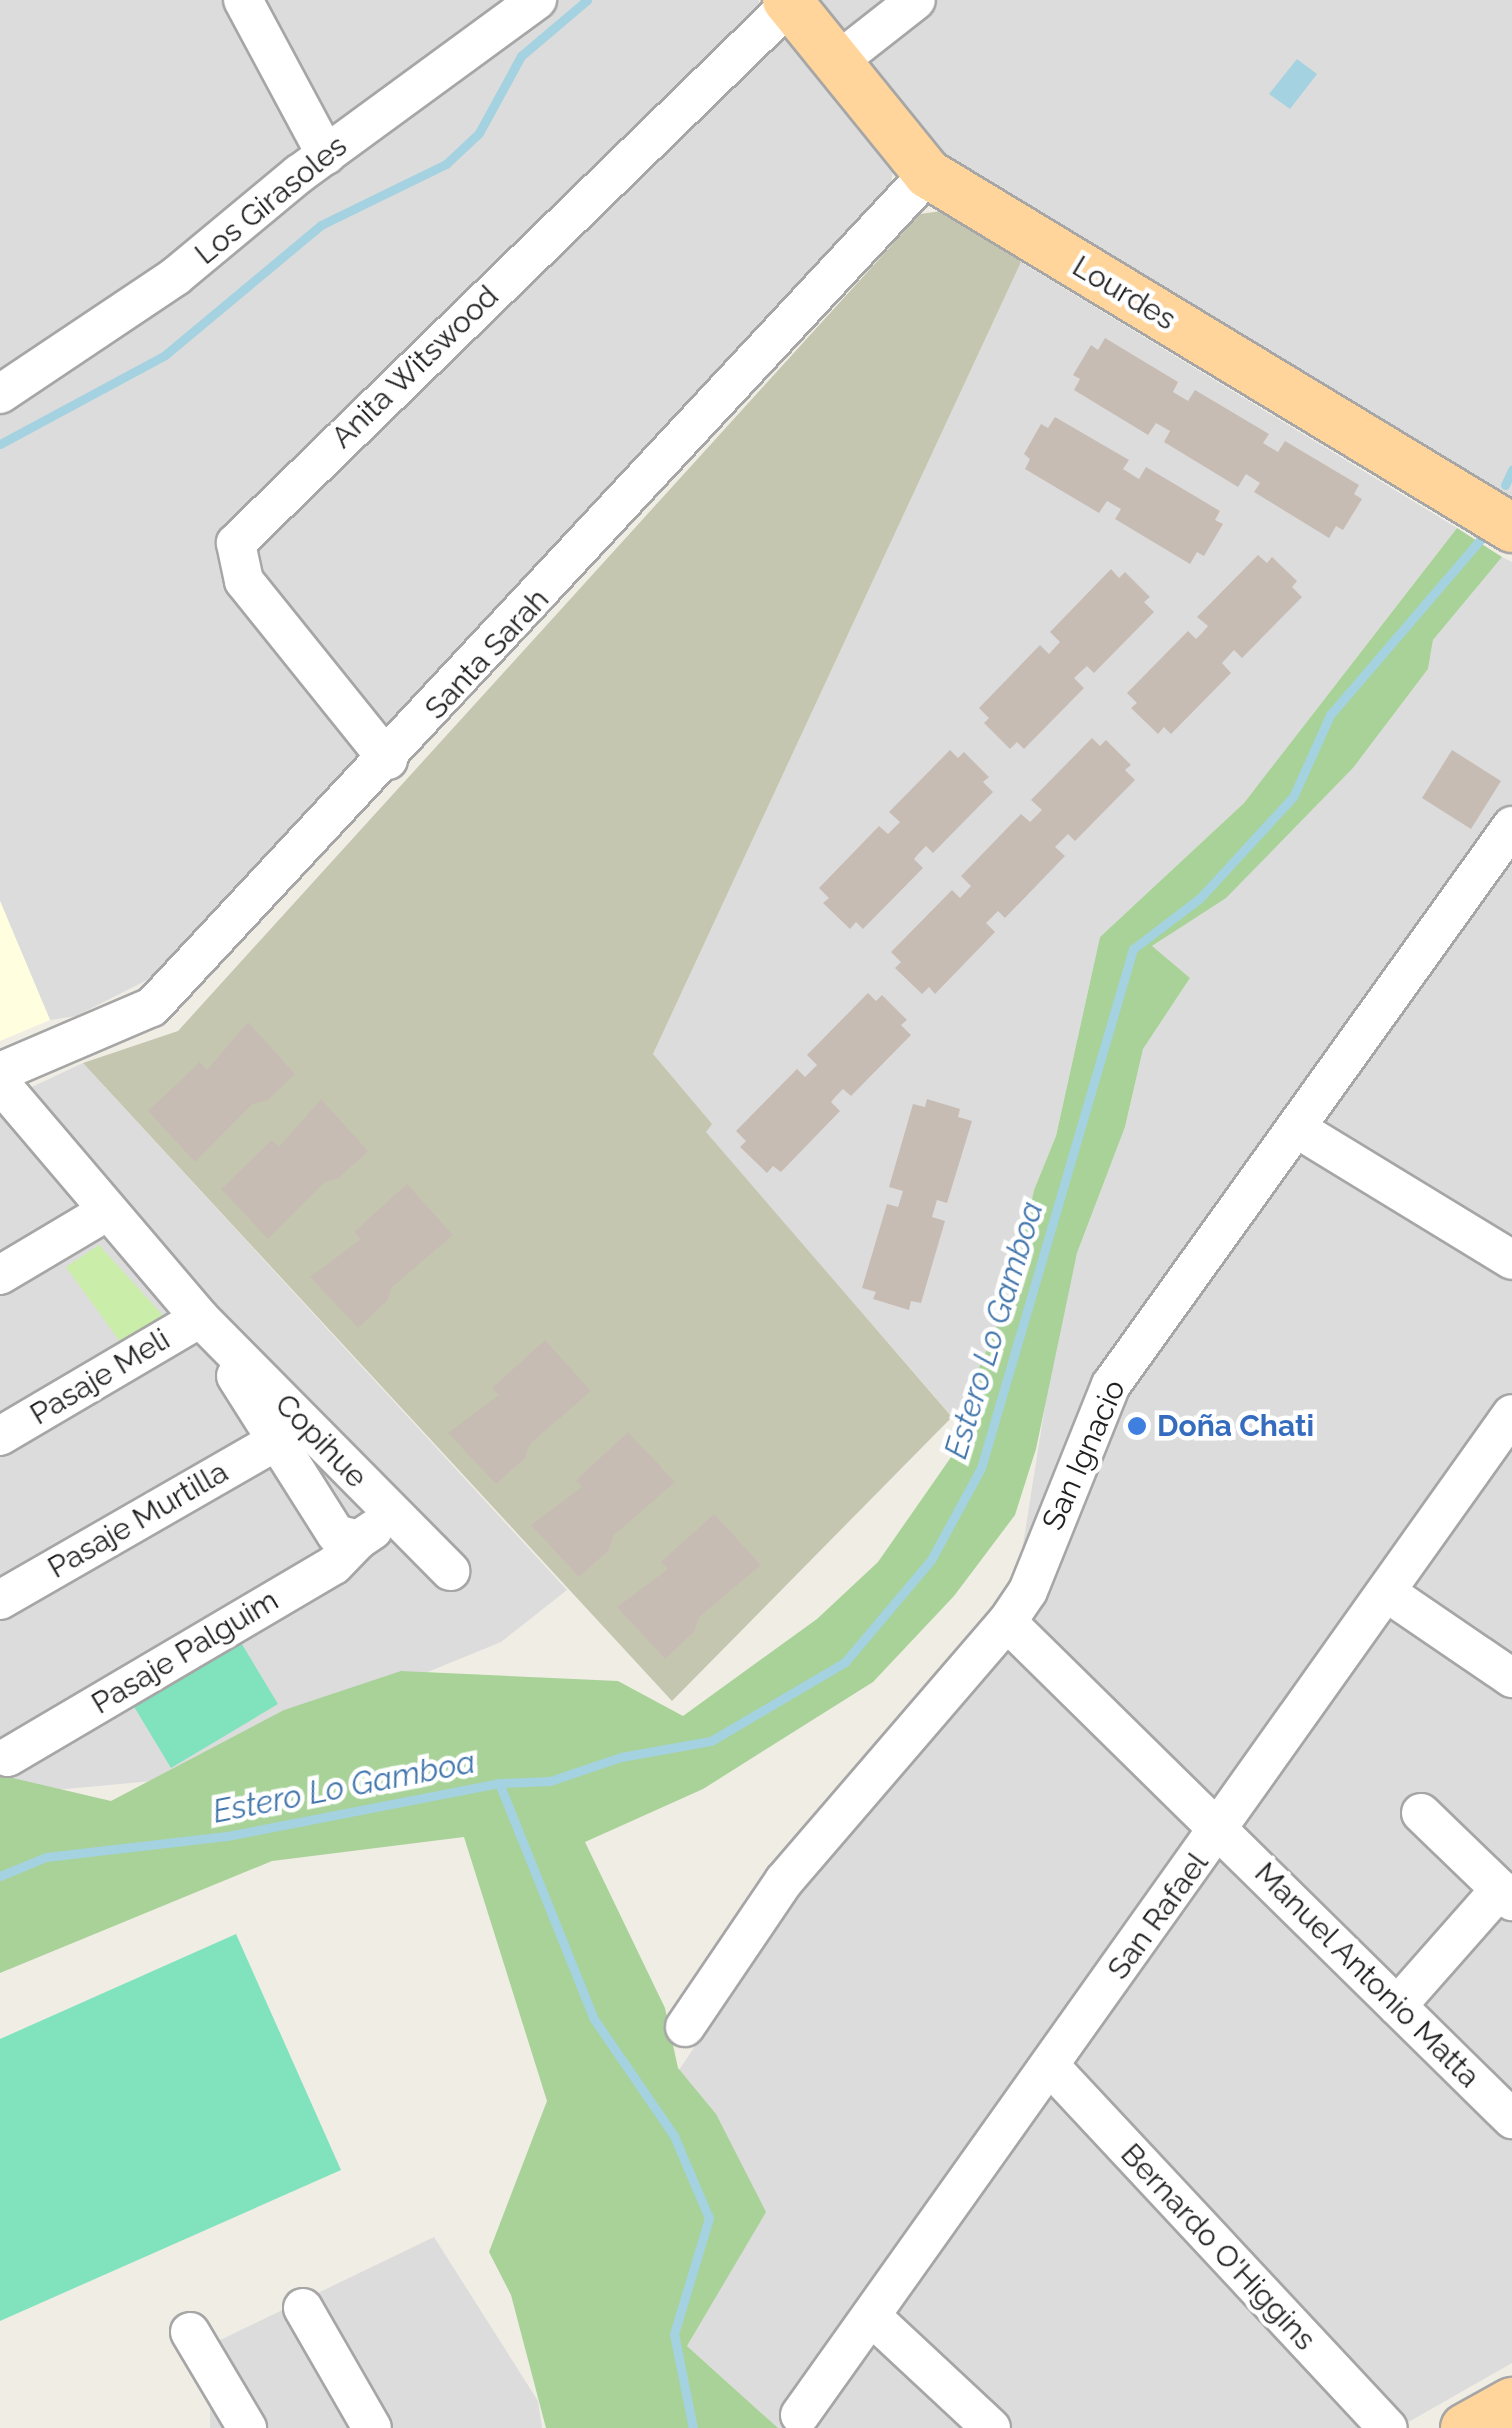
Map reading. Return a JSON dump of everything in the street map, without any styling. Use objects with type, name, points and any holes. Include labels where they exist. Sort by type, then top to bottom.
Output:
[{"type":"main road","name":"Lourdes","points":[[789,2],[928,174],[1512,528]]},
{"type":"main road","points":[[1465,2428],[1512,2402]]},
{"type":"street","points":[[243,0],[326,155]]},
{"type":"street","name":"Los Girasoles","points":[[0,394],[176,276],[326,155],[537,0]]},
{"type":"street","points":[[836,62],[916,0]]},
{"type":"street","name":"Anita Witswood","points":[[388,760],[244,580],[236,544],[789,2]]},
{"type":"street","name":"Santa Sarah","points":[[0,1072],[152,1007],[388,760],[928,174]]},
{"type":"street","name":"San Ignacio","points":[[685,2026],[784,1881],[1007,1622],[1028,1591],[1111,1386],[1512,826]]},
{"type":"street","name":"Copihue","points":[[7,1107],[200,1318],[377,1499],[378,1526],[358,1540],[336,1534],[200,1318]]},
{"type":"street","points":[[1296,1128],[1512,1260]]},
{"type":"street","points":[[0,1275],[106,1212]]},
{"type":"street","name":"Pasaje Meli","points":[[0,1436],[200,1318]]},
{"type":"street","name":"San Rafael","points":[[800,2415],[1512,1414]]},
{"type":"street","name":"Pasaje Murtilla","points":[[0,1600],[276,1441]]},
{"type":"street","points":[[377,1499],[450,1571]]},
{"type":"street","name":"Pasaje Palguim","points":[[8,1758],[334,1565],[358,1540]]},
{"type":"street","points":[[1386,1592],[1512,1678]]},
{"type":"street","name":"Manuel Antonio Matta","points":[[1007,1622],[1221,1828],[1512,2119]]},
{"type":"street","points":[[1396,2006],[1506,1895],[1421,1813]]},
{"type":"street","name":"Bernardo O'Higgins","points":[[1050,2066],[1387,2428]]},
{"type":"street","points":[[304,2308],[372,2428]]},
{"type":"street","points":[[872,2316],[992,2428]]},
{"type":"street","points":[[190,2332],[247,2428]]},
{"type":"shaded area","points":[[0,0],[758,0],[893,169],[891,185],[368,759],[155,976],[76,1016],[50,1020],[0,901]]},
{"type":"shaded area","points":[[814,0],[1512,0],[1512,504],[954,163],[907,122]]},
{"type":"shaded area","points":[[949,210],[1021,262],[653,1054],[712,1124],[706,1132],[952,1417],[672,1701],[83,1063],[178,1031],[920,214]]},
{"type":"shaded area","points":[[1021,262],[1457,528],[1244,803],[1100,937],[1056,1136],[1034,1190],[1012,1291],[956,1421],[705,1132],[653,1054]]},
{"type":"shaded area","points":[[1502,557],[1512,562],[1512,2363],[1398,2428],[778,2428],[687,2346],[765,2212],[679,2070],[807,1879],[1007,1646],[1050,1374],[1077,1253],[1125,1127],[1143,1049],[1190,978],[1151,947],[1230,893],[1353,768],[1428,669],[1433,640]]},
{"type":"shaded area","points":[[0,901],[50,1020],[0,1041]]},
{"type":"shaded area","points":[[83,1063],[567,1590],[501,1642],[164,1780],[0,1795],[0,1102]]},
{"type":"shaded area","points":[[434,2237],[538,2401],[542,2428],[210,2428],[210,2345]]},
{"type":"green space","points":[[1457,528],[1502,557],[1433,640],[1428,669],[1353,768],[1226,898],[1152,946],[1190,978],[1143,1049],[1125,1127],[1077,1253],[1036,1449],[1015,1515],[954,1596],[873,1682],[703,1789],[585,1842],[665,2008],[678,2068],[716,2114],[766,2212],[687,2346],[778,2428],[546,2428],[511,2295],[489,2252],[547,2101],[464,1837],[272,1861],[0,1973],[0,1775],[111,1801],[284,1710],[401,1671],[618,1681],[683,1716],[817,1619],[878,1562],[956,1450],[956,1421],[1012,1291],[1034,1190],[1056,1136],[1100,937],[1244,803]]},
{"type":"green space","points":[[99,1245],[168,1321],[124,1347],[66,1267]]},
{"type":"green space","points":[[240,1641],[278,1704],[171,1768],[133,1705]]},
{"type":"green space","points":[[236,1934],[341,2170],[0,2321],[0,2039]]},
{"type":"water","points":[[1297,59],[1317,74],[1290,109],[1269,94]]},
{"type":"building","points":[[1105,338],[1178,382],[1173,392],[1188,401],[1195,390],[1269,434],[1263,443],[1278,452],[1285,441],[1359,485],[1354,494],[1362,499],[1343,530],[1336,526],[1329,538],[1254,492],[1260,483],[1246,474],[1238,487],[1164,442],[1170,431],[1156,423],[1148,435],[1074,390],[1080,379],[1073,375],[1091,345],[1098,350]]},
{"type":"building","points":[[1055,417],[1129,460],[1123,469],[1139,479],[1146,467],[1220,511],[1215,520],[1223,524],[1204,556],[1197,552],[1190,564],[1115,519],[1121,509],[1107,501],[1099,513],[1025,469],[1030,459],[1024,454],[1041,424],[1048,428]]},
{"type":"building","points":[[1258,555],[1267,563],[1272,557],[1297,581],[1292,587],[1302,597],[1242,658],[1234,650],[1222,663],[1231,673],[1171,734],[1164,727],[1158,734],[1131,708],[1137,703],[1127,693],[1188,631],[1196,639],[1202,633],[1208,626],[1197,617]]},
{"type":"building","points":[[1111,569],[1119,578],[1125,572],[1150,597],[1144,602],[1154,612],[1094,673],[1087,666],[1074,678],[1084,688],[1024,749],[1017,742],[1010,749],[984,723],[989,718],[979,708],[1040,645],[1049,654],[1060,642],[1050,632]]},
{"type":"building","points":[[1092,738],[1100,746],[1106,740],[1131,765],[1125,770],[1135,780],[1075,841],[1068,834],[1055,847],[1065,856],[1005,918],[998,911],[986,923],[995,932],[935,994],[929,987],[922,994],[895,968],[901,962],[891,952],[952,890],[960,898],[971,886],[961,876],[1021,814],[1030,822],[1042,810],[1031,800]]},
{"type":"building","points":[[950,750],[958,758],[964,752],[989,777],[983,782],[993,792],[933,853],[926,846],[919,853],[914,859],[923,868],[863,929],[856,922],[850,929],[823,903],[829,898],[819,888],[879,826],[888,834],[900,822],[889,812]]},
{"type":"building","points":[[1452,750],[1501,781],[1471,829],[1422,798]]},
{"type":"building","points":[[868,993],[876,1001],[882,995],[907,1020],[901,1025],[911,1035],[851,1096],[843,1089],[836,1096],[831,1102],[840,1111],[781,1172],[773,1166],[767,1173],[740,1147],[746,1141],[736,1131],[797,1069],[805,1077],[817,1065],[807,1055]]},
{"type":"building","points":[[248,1022],[295,1074],[267,1101],[252,1104],[195,1162],[148,1111],[200,1062],[207,1070]]},
{"type":"building","points":[[321,1099],[368,1151],[339,1178],[325,1182],[268,1239],[221,1189],[272,1140],[279,1147]]},
{"type":"building","points":[[927,1099],[960,1109],[958,1117],[972,1121],[947,1203],[937,1200],[932,1217],[945,1221],[921,1303],[911,1301],[909,1310],[873,1299],[876,1292],[862,1288],[887,1204],[898,1207],[903,1191],[889,1187],[913,1104],[925,1107]]},
{"type":"building","points":[[407,1184],[453,1235],[392,1287],[387,1301],[358,1328],[310,1277],[361,1239],[354,1232]]},
{"type":"building","points":[[545,1340],[591,1391],[530,1444],[525,1458],[496,1484],[448,1433],[499,1395],[492,1388]]},
{"type":"building","points":[[628,1432],[675,1482],[613,1536],[609,1550],[579,1577],[531,1525],[582,1487],[576,1480]]},
{"type":"building","points":[[714,1514],[761,1565],[699,1617],[694,1632],[665,1659],[617,1607],[668,1569],[661,1562]]},
{"type":"waterway","points":[[0,444],[165,355],[321,225],[446,164],[479,133],[521,56],[587,0]]},
{"type":"waterway","name":"Estero Lo Gamboa","points":[[1505,485],[1512,470]]},
{"type":"waterway","name":"Estero Lo Gamboa","points":[[0,1876],[46,1857],[227,1836],[499,1783],[550,1781],[621,1757],[711,1741],[845,1662],[931,1560],[981,1468],[1133,949],[1200,898],[1293,797],[1330,715],[1486,533]]},
{"type":"waterway","points":[[499,1783],[594,2019],[674,2136],[709,2218],[674,2334],[693,2428]]},
{"type":"place","name":"Doña Chati","points":[[1137,1426]]}]
